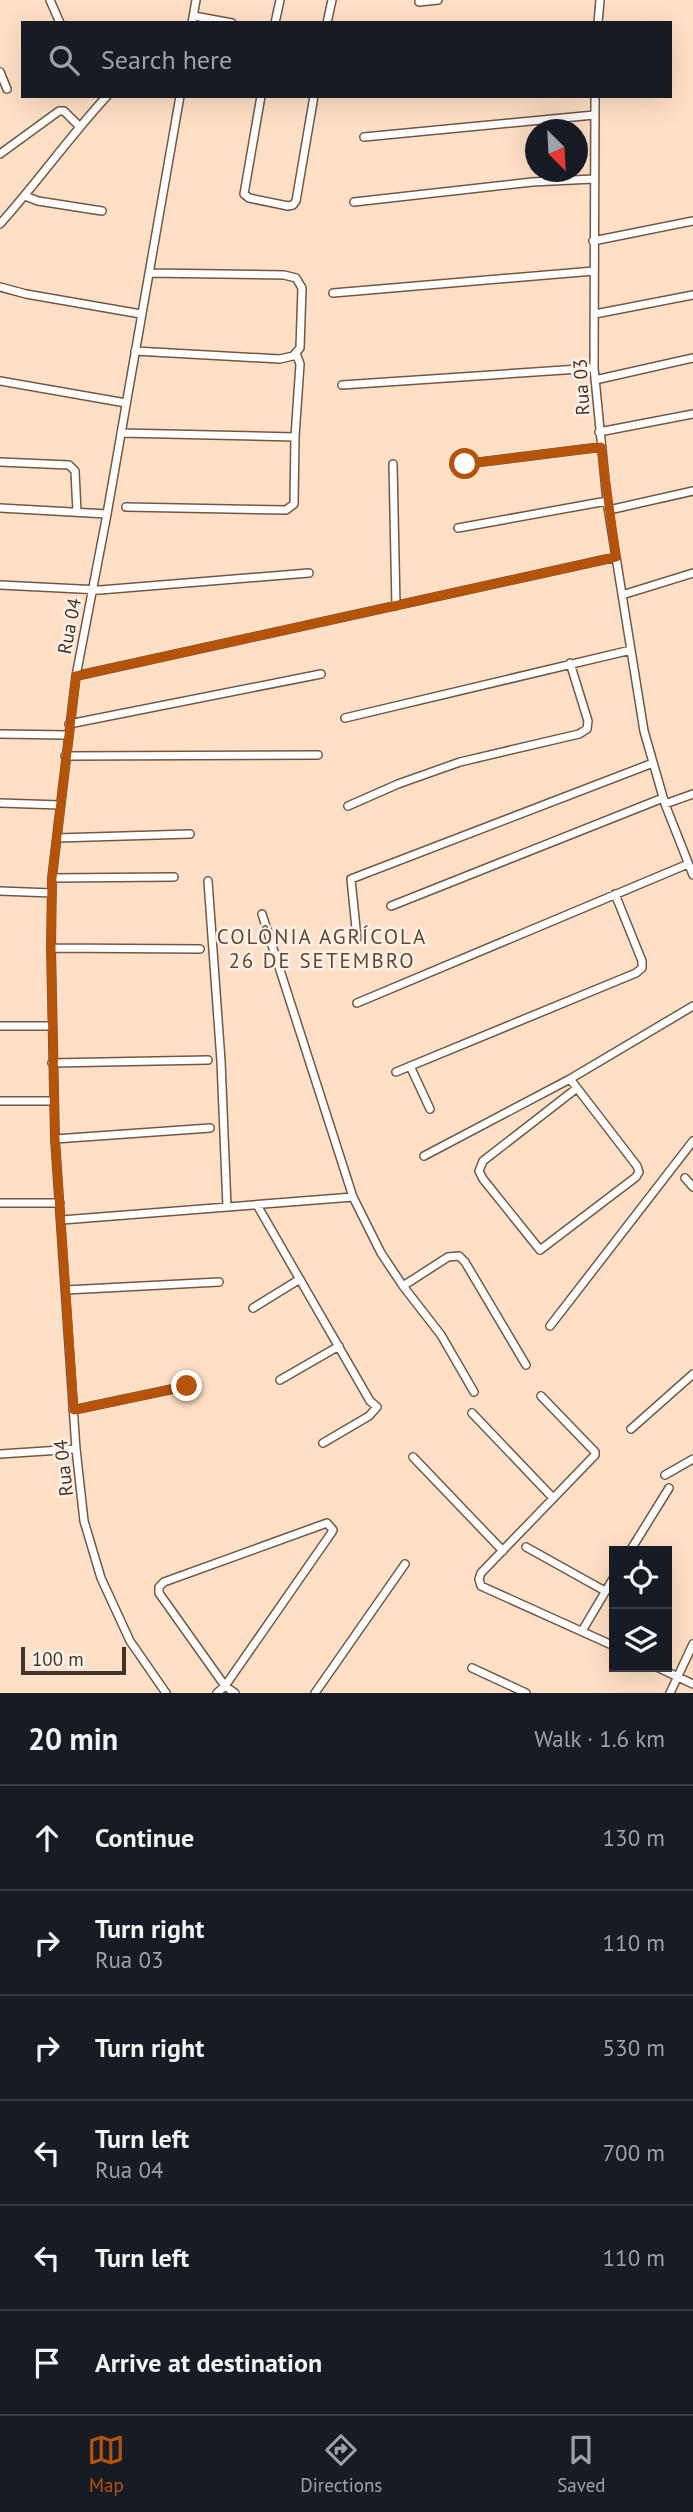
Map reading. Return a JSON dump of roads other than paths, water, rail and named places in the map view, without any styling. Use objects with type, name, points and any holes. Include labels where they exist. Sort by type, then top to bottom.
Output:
[{"type":"street","points":[[50,0],[59,21]]},
{"type":"street","points":[[191,20],[196,0]]},
{"type":"street","points":[[275,21],[279,0]]},
{"type":"street","points":[[327,21],[332,0]]},
{"type":"street","points":[[419,2],[438,0]]},
{"type":"street","points":[[598,21],[600,0]]},
{"type":"street","points":[[0,72],[7,89]]},
{"type":"street","points":[[0,224],[79,126],[105,98]]},
{"type":"street","name":"Rua 04","points":[[166,1693],[131,1641],[101,1578],[84,1521],[76,1449],[55,1139],[51,948],[52,878],[76,676],[180,98]]},
{"type":"street","points":[[261,98],[244,194],[249,198],[288,206],[296,201],[314,98]]},
{"type":"street","name":"Rua 03","points":[[595,98],[594,368],[607,501],[644,731],[664,801],[693,875]]},
{"type":"street","points":[[0,154],[59,111],[64,111],[79,126]]},
{"type":"street","points":[[364,137],[594,116]]},
{"type":"street","points":[[354,202],[532,182],[593,179]]},
{"type":"street","points":[[25,196],[38,201],[102,211]]},
{"type":"street","points":[[593,241],[693,221]]},
{"type":"street","points":[[333,293],[594,271]]},
{"type":"street","points":[[135,351],[280,359],[293,356],[300,348],[302,288],[296,278],[284,275],[149,273]]},
{"type":"street","points":[[0,288],[141,314]]},
{"type":"street","points":[[595,314],[693,295]]},
{"type":"street","points":[[126,508],[291,508],[294,504],[300,363],[296,353]]},
{"type":"street","points":[[595,380],[693,358]]},
{"type":"street","points":[[342,385],[594,368]]},
{"type":"street","points":[[0,381],[126,403]]},
{"type":"street","points":[[599,432],[693,414]]},
{"type":"street","points":[[121,433],[295,437]]},
{"type":"street","points":[[465,464],[601,447]]},
{"type":"street","points":[[0,463],[69,465],[75,471],[77,512]]},
{"type":"street","points":[[393,464],[396,606]]},
{"type":"street","points":[[609,510],[693,491]]},
{"type":"street","points":[[458,528],[607,501]]},
{"type":"street","points":[[0,508],[107,514]]},
{"type":"street","points":[[76,676],[616,557]]},
{"type":"street","points":[[0,585],[92,590],[309,573]]},
{"type":"street","points":[[622,595],[693,573]]},
{"type":"street","points":[[345,718],[631,650]]},
{"type":"street","points":[[348,806],[398,784],[460,762],[579,734],[587,729],[588,721],[570,663]]},
{"type":"street","points":[[69,724],[321,674]]},
{"type":"street","points":[[0,734],[67,736]]},
{"type":"street","points":[[65,756],[318,755]]},
{"type":"street","points":[[357,938],[351,879],[653,763]]},
{"type":"street","points":[[391,906],[664,801],[693,794]]},
{"type":"street","points":[[0,803],[60,804]]},
{"type":"street","points":[[57,838],[190,834]]},
{"type":"street","points":[[356,1003],[688,863]]},
{"type":"street","points":[[52,878],[174,877]]},
{"type":"street","points":[[208,881],[228,1207]]},
{"type":"street","points":[[0,891],[52,893]]},
{"type":"street","points":[[396,1072],[636,973],[642,968],[642,961],[615,894]]},
{"type":"street","points":[[262,914],[353,1198],[381,1253],[441,1335],[474,1392]]},
{"type":"street","points":[[51,948],[200,949]]},
{"type":"street","points":[[424,1156],[570,1079],[693,1006]]},
{"type":"street","points":[[0,1026],[52,1027]]},
{"type":"street","points":[[52,1063],[208,1060]]},
{"type":"street","points":[[410,1066],[430,1109]]},
{"type":"street","points":[[570,1079],[577,1088],[637,1166],[639,1172],[540,1250],[479,1171],[483,1161],[577,1088]]},
{"type":"street","points":[[0,1101],[53,1101]]},
{"type":"street","points":[[55,1139],[210,1128]]},
{"type":"street","points":[[550,1326],[693,1141]]},
{"type":"street","points":[[685,1178],[693,1188]]},
{"type":"street","points":[[62,1220],[353,1198]]},
{"type":"street","points":[[0,1202],[60,1203]]},
{"type":"street","points":[[257,1205],[370,1401],[377,1407],[369,1416],[323,1443]]},
{"type":"street","points":[[403,1286],[448,1257],[459,1256],[526,1365]]},
{"type":"street","points":[[253,1308],[300,1279]]},
{"type":"street","points":[[66,1290],[219,1282]]},
{"type":"street","points":[[280,1380],[339,1346]]},
{"type":"street","points":[[631,1429],[693,1374]]},
{"type":"street","points":[[74,1410],[187,1386]]},
{"type":"street","points":[[541,1396],[595,1455],[481,1573],[479,1579],[481,1586],[609,1644]]},
{"type":"street","points":[[472,1413],[553,1498]]},
{"type":"street","points":[[0,1454],[76,1449]]},
{"type":"street","points":[[413,1457],[503,1551]]},
{"type":"street","points":[[665,1475],[693,1459]]},
{"type":"street","points":[[633,1546],[669,1488]]},
{"type":"street","points":[[217,1693],[225,1686],[332,1532],[327,1523],[164,1582],[159,1587],[159,1592],[225,1686],[235,1693]]},
{"type":"street","points":[[526,1547],[606,1591]]},
{"type":"street","points":[[315,1693],[405,1564]]},
{"type":"street","points":[[582,1631],[609,1586]]},
{"type":"street","points":[[670,1693],[693,1644]]},
{"type":"street","points":[[472,1668],[526,1693]]},
{"type":"street","points":[[668,1672],[693,1684]]},
{"type":"district","name":"COLÔNIA AGRÍCOLA 26 DE SETEMBRO","points":[[322,948]]}]
